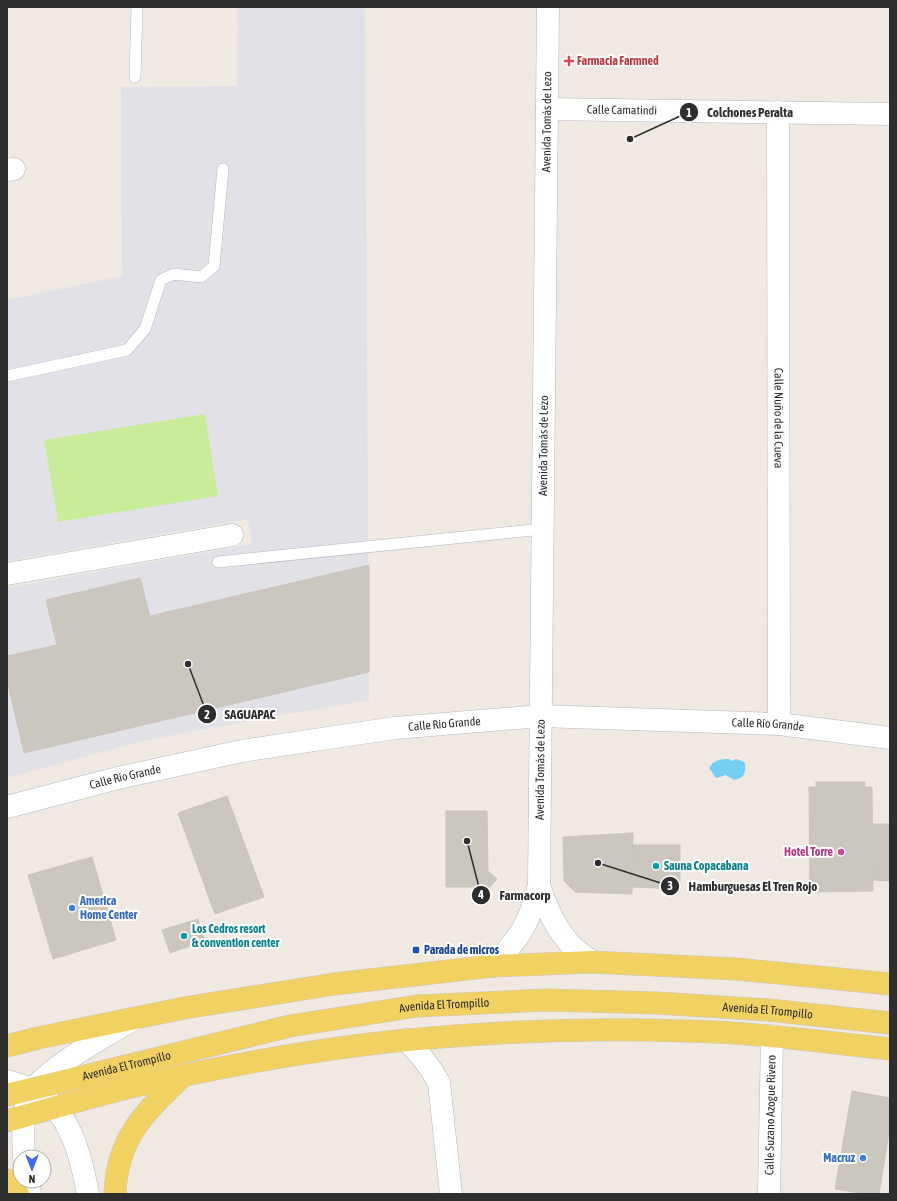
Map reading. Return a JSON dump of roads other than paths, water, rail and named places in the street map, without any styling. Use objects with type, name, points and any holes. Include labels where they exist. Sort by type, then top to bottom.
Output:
[{"type":"main road","points":[[7,1046],[38,1038],[184,1008],[334,984],[493,966],[592,962],[736,969],[890,984]]},
{"type":"main road","name":"Avenida El Trompillo","points":[[7,1095],[290,1026],[417,1006],[545,1000],[657,1003],[746,1008],[890,1023]]},
{"type":"main road","name":"Avenida El Trompillo","points":[[16,1118],[112,1092],[184,1075],[271,1059],[406,1040],[508,1032],[686,1030],[772,1036],[890,1050]]},
{"type":"main road","points":[[115,1194],[115,1180],[119,1162],[129,1136],[135,1126],[149,1108],[184,1075],[223,1042]]},
{"type":"main road","points":[[7,1180],[18,1194]]},
{"type":"street","name":"Avenida Tomás de Lezo","points":[[493,966],[510,949],[523,930],[533,908],[539,885],[548,7]]},
{"type":"street","name":"Calle Camatindi","points":[[547,109],[890,114]]},
{"type":"street","name":"Calle Nuño de la Cueva","points":[[778,112],[779,724]]},
{"type":"street","points":[[7,574],[232,535]]},
{"type":"street","name":"Calle Río Grande","points":[[7,807],[118,778],[242,751],[395,728],[541,716],[779,724],[890,738]]},
{"type":"street","name":"Avenida Tomás de Lezo","points":[[539,885],[547,908],[558,929],[573,947],[592,962]]},
{"type":"street","points":[[24,1149],[23,1133],[16,1118],[26,1104],[32,1089],[70,1058],[137,1018]]},
{"type":"street","name":"Calle Suzano Azogue Rivero","points":[[769,1194],[772,1036]]},
{"type":"street","points":[[406,1040],[425,1059],[439,1083],[452,1194]]},
{"type":"street","points":[[7,1082],[32,1089],[55,1108],[78,1150],[88,1194]]},
{"type":"lane","points":[[135,77],[136,7]]},
{"type":"lane","points":[[7,376],[127,350],[145,329],[161,280],[174,274],[201,277],[214,266],[223,169]]},
{"type":"lane","points":[[218,562],[543,529]]},
{"type":"water","points":[[729,759],[732,761],[736,759],[745,763],[744,775],[734,780],[726,775],[716,778],[709,768],[718,760]]},
{"type":"place","name":"Farmacia Farmned","points":[[569,61]]},
{"type":"place","name":"Colchones Peralta","points":[[630,139]]},
{"type":"place","name":"SAGUAPAC","points":[[188,664]]},
{"type":"place","name":"Farmacorp","points":[[467,841]]},
{"type":"place","name":"Hotel Torre","points":[[841,852]]},
{"type":"place","name":"Hamburguesas El Tren Rojo","points":[[598,863]]},
{"type":"place","name":"Sauna Copacabana","points":[[656,866]]},
{"type":"place","name":"America Home Center","points":[[72,908]]},
{"type":"place","name":"Los Cedros resort & convention center","points":[[184,936]]},
{"type":"place","name":"Parada de micros","points":[[416,950]]},
{"type":"place","name":"Macruz","points":[[863,1158]]}]
